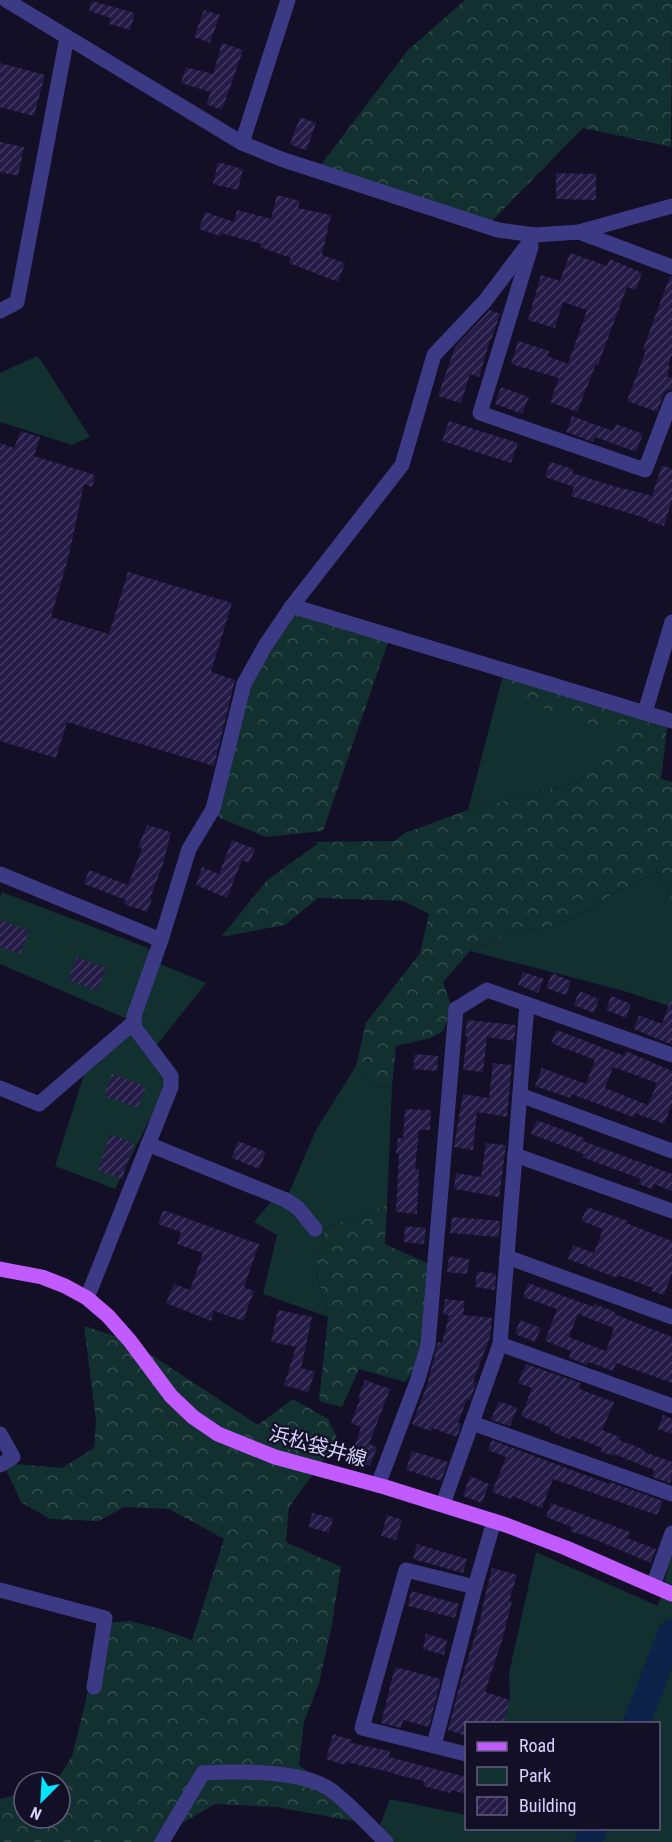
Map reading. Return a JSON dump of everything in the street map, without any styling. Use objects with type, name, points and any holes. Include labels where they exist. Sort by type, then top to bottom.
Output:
[{"type":"main road","name":"浜松袋井線","points":[[0,1269],[42,1277],[87,1298],[108,1316],[130,1341],[171,1396],[193,1417],[218,1434],[275,1457],[378,1485],[494,1521],[566,1548],[672,1594]]},
{"type":"street","points":[[6,0],[242,143],[281,159],[498,230],[535,235],[579,232],[672,206]]},
{"type":"street","points":[[242,143],[288,0]]},
{"type":"street","points":[[0,311],[17,302],[67,37]]},
{"type":"street","points":[[579,232],[672,267]]},
{"type":"street","points":[[535,235],[480,413],[645,470],[672,399]]},
{"type":"street","points":[[87,1298],[171,1087],[171,1076],[135,1028],[134,1016],[161,940],[189,849],[213,809],[244,684],[265,646],[292,606],[402,465],[434,355],[485,301],[535,235]]},
{"type":"street","points":[[292,606],[672,720]]},
{"type":"street","points":[[645,712],[672,622]]},
{"type":"street","points":[[0,874],[161,940]]},
{"type":"street","points":[[378,1485],[418,1379],[428,1345],[456,1010],[487,990],[672,1055]]},
{"type":"street","points":[[443,1504],[500,1344],[527,1004]]},
{"type":"street","points":[[0,1088],[39,1104],[134,1022]]},
{"type":"street","points":[[520,1095],[672,1150]]},
{"type":"street","points":[[148,1144],[286,1200],[298,1208],[315,1229]]},
{"type":"street","points":[[515,1155],[672,1210]]},
{"type":"street","points":[[507,1257],[672,1317]]},
{"type":"street","points":[[500,1344],[672,1406]]},
{"type":"street","points":[[472,1423],[672,1494]]},
{"type":"street","points":[[0,1434],[12,1457],[0,1466]]},
{"type":"street","points":[[434,1745],[494,1521]]},
{"type":"street","points":[[653,1586],[672,1533]]},
{"type":"street","points":[[465,1754],[363,1728],[406,1570],[475,1587]]},
{"type":"street","points":[[0,1590],[105,1618],[94,1687]]},
{"type":"street","points":[[162,1842],[203,1773],[229,1771],[304,1777],[331,1790],[386,1842]]},
{"type":"green space","points":[[465,0],[672,0],[671,147],[583,128],[487,226],[317,170],[408,50]]},
{"type":"green space","points":[[37,356],[90,437],[72,445],[0,422],[0,373]]},
{"type":"green space","points":[[292,606],[390,636],[323,831],[266,837],[218,817],[244,684]]},
{"type":"green space","points":[[505,670],[668,719],[661,779],[672,782],[672,900],[657,872],[562,924],[506,934],[470,951],[443,982],[452,1008],[443,1031],[431,1038],[396,1046],[392,1087],[374,1088],[356,1066],[366,1023],[420,953],[429,914],[404,901],[318,898],[285,925],[221,937],[267,880],[319,843],[308,842],[394,841],[405,833],[468,810],[579,782],[619,734],[521,701],[499,690]]},
{"type":"green space","points":[[499,690],[620,734],[579,782],[468,810]]},
{"type":"green space","points":[[657,872],[672,900],[672,1007],[624,991],[470,951],[506,934],[562,924]]},
{"type":"green space","points":[[2,892],[148,948],[153,961],[206,983],[152,1051],[171,1076],[115,1189],[55,1166],[88,1062],[134,1022],[0,964],[0,897]]},
{"type":"green space","points":[[356,1066],[374,1088],[392,1087],[387,1205],[325,1228],[316,1271],[328,1317],[263,1294],[277,1235],[254,1222],[276,1196],[286,1200],[316,1130]]},
{"type":"green space","points":[[387,1205],[385,1244],[436,1267],[424,1359],[405,1382],[359,1369],[342,1407],[319,1401],[328,1317],[316,1271],[325,1228]]},
{"type":"green space","points":[[84,1326],[130,1341],[258,1425],[293,1399],[328,1419],[338,1440],[289,1507],[286,1542],[341,1567],[319,1683],[304,1722],[299,1765],[331,1790],[364,1823],[276,1807],[215,1804],[160,1836],[157,1842],[0,1842],[0,1799],[12,1796],[12,1830],[72,1830],[72,1770],[63,1770],[72,1756],[105,1623],[130,1621],[192,1640],[224,1539],[169,1509],[124,1507],[99,1521],[50,1519],[21,1502],[3,1463],[62,1468],[94,1448],[96,1421]]},
{"type":"green space","points":[[536,1552],[658,1606],[672,1553],[672,1842],[390,1842],[377,1833],[390,1799],[465,1815],[465,1830],[660,1830],[660,1722],[503,1722],[510,1700],[509,1673]]},
{"type":"building","points":[[92,1],[135,13],[130,30],[109,24],[111,18],[89,11]]},
{"type":"building","points":[[204,10],[220,15],[210,43],[194,37]]},
{"type":"building","points":[[222,43],[243,50],[222,110],[206,104],[211,92],[181,83],[186,67],[213,74]]},
{"type":"building","points":[[0,63],[45,75],[34,116],[0,107]]},
{"type":"building","points":[[300,117],[316,123],[306,151],[290,144]]},
{"type":"building","points":[[0,142],[24,147],[18,176],[0,172]]},
{"type":"building","points":[[218,162],[243,169],[238,190],[213,184]]},
{"type":"building","points":[[556,173],[596,174],[596,200],[556,199]]},
{"type":"building","points":[[277,195],[300,201],[298,208],[331,215],[322,255],[345,263],[338,282],[289,263],[291,258],[260,247],[262,244],[221,233],[220,236],[199,229],[205,212],[234,222],[237,210],[271,219]]},
{"type":"building","points":[[570,253],[607,266],[610,259],[642,273],[636,290],[627,287],[598,365],[596,364],[577,412],[550,402],[559,378],[511,364],[518,341],[549,351],[547,356],[568,364],[587,310],[563,302],[555,328],[528,320],[541,275],[560,281]]},
{"type":"building","points":[[670,276],[672,277],[672,354],[667,377],[672,378],[672,389],[663,395],[657,412],[627,401]]},
{"type":"building","points":[[490,310],[500,314],[479,377],[470,374],[461,403],[438,396],[455,347]]},
{"type":"building","points":[[501,387],[529,397],[522,414],[495,404]]},
{"type":"building","points":[[572,416],[613,431],[616,424],[643,434],[636,452],[595,437],[593,442],[566,432]]},
{"type":"building","points":[[449,421],[518,443],[511,463],[442,441]]},
{"type":"building","points":[[21,431],[40,437],[34,456],[95,475],[92,487],[84,484],[69,555],[51,617],[109,634],[128,572],[232,603],[211,672],[235,680],[214,766],[67,722],[56,758],[0,741],[0,443],[14,448]]},
{"type":"building","points":[[550,462],[573,469],[572,473],[652,496],[662,465],[672,469],[672,500],[664,526],[571,496],[574,487],[545,477]]},
{"type":"building","points":[[147,825],[171,832],[147,912],[124,904],[126,900],[84,884],[89,870],[128,885],[142,848],[138,847]]},
{"type":"building","points":[[232,840],[255,849],[249,863],[242,860],[227,898],[196,885],[202,867],[219,874]]},
{"type":"building","points":[[0,920],[29,931],[20,954],[0,947]]},
{"type":"building","points":[[77,957],[106,968],[97,991],[68,980]]},
{"type":"building","points":[[523,972],[544,979],[538,993],[518,985]]},
{"type":"building","points":[[552,973],[571,981],[566,995],[546,988]]},
{"type":"building","points":[[579,991],[599,999],[594,1013],[574,1005]]},
{"type":"building","points":[[611,996],[631,1004],[626,1018],[606,1010]]},
{"type":"building","points":[[670,1001],[672,1001],[672,1045],[634,1029],[639,1015],[662,1024]]},
{"type":"building","points":[[467,1020],[516,1025],[514,1041],[487,1037],[483,1072],[463,1070]]},
{"type":"building","points":[[557,1030],[624,1056],[626,1051],[672,1071],[672,1104],[664,1124],[635,1113],[633,1117],[571,1094],[570,1098],[535,1086],[542,1068],[586,1084],[595,1060],[551,1043]],"holes":[[[613,1067],[657,1083],[648,1105],[605,1088]]]},
{"type":"building","points":[[415,1054],[438,1056],[437,1071],[413,1069]]},
{"type":"building","points":[[493,1063],[512,1065],[507,1117],[477,1112],[473,1150],[454,1147],[463,1094],[489,1098]]},
{"type":"building","points":[[112,1074],[146,1086],[138,1108],[104,1096]]},
{"type":"building","points":[[405,1109],[431,1110],[430,1130],[419,1130],[415,1169],[419,1169],[417,1214],[396,1212],[399,1154],[396,1154],[398,1138],[403,1139]]},
{"type":"building","points":[[537,1120],[584,1138],[583,1141],[672,1174],[672,1191],[654,1184],[652,1189],[639,1184],[641,1179],[582,1157],[584,1154],[531,1134]]},
{"type":"building","points":[[110,1134],[134,1143],[122,1179],[98,1171]]},
{"type":"building","points":[[238,1141],[266,1152],[259,1169],[232,1158]]},
{"type":"building","points":[[486,1143],[506,1145],[499,1197],[454,1189],[456,1173],[481,1177]]},
{"type":"building","points":[[587,1207],[628,1221],[626,1223],[672,1241],[672,1273],[664,1295],[652,1291],[653,1288],[618,1275],[617,1278],[568,1259],[573,1245],[594,1253],[603,1229],[581,1221]]},
{"type":"building","points":[[163,1210],[259,1244],[244,1287],[254,1291],[243,1321],[214,1311],[211,1321],[166,1303],[174,1284],[190,1290],[203,1253],[177,1244],[181,1232],[158,1224]]},
{"type":"building","points":[[452,1217],[500,1221],[499,1237],[450,1233]]},
{"type":"building","points":[[405,1226],[426,1228],[424,1244],[404,1242]]},
{"type":"building","points":[[449,1256],[469,1259],[467,1274],[447,1272]]},
{"type":"building","points":[[477,1271],[496,1274],[495,1290],[475,1287]]},
{"type":"building","points":[[528,1283],[594,1307],[595,1304],[672,1337],[672,1383],[616,1363],[613,1371],[589,1362],[587,1365],[569,1358],[571,1351],[545,1341],[557,1309],[523,1297]],"holes":[[[578,1314],[614,1328],[606,1351],[569,1337]]]},
{"type":"building","points":[[445,1299],[465,1301],[463,1315],[492,1318],[490,1337],[473,1382],[476,1383],[470,1400],[467,1399],[458,1423],[461,1424],[457,1437],[412,1424],[427,1385],[438,1342],[442,1343],[449,1315],[443,1314]]},
{"type":"building","points":[[278,1310],[312,1317],[301,1368],[315,1372],[308,1392],[284,1385],[296,1347],[271,1342]]},
{"type":"building","points":[[520,1320],[541,1328],[535,1342],[515,1334]]},
{"type":"building","points":[[526,1364],[581,1383],[579,1389],[614,1402],[602,1430],[620,1437],[619,1440],[645,1450],[644,1452],[672,1462],[670,1483],[652,1477],[654,1470],[614,1454],[614,1456],[601,1452],[602,1448],[571,1436],[570,1439],[550,1431],[551,1428],[521,1416],[532,1388],[518,1383]]},
{"type":"building","points":[[365,1380],[390,1389],[369,1444],[377,1447],[370,1466],[350,1459],[361,1427],[351,1423]]},
{"type":"building","points":[[499,1401],[517,1408],[510,1426],[491,1420]]},
{"type":"building","points":[[663,1415],[672,1419],[672,1434],[658,1429]]},
{"type":"building","points":[[492,1440],[609,1484],[610,1482],[663,1501],[657,1515],[553,1479],[542,1508],[512,1496],[511,1499],[492,1492],[506,1457],[488,1450]]},
{"type":"building","points":[[412,1451],[448,1462],[441,1481],[406,1470]]},
{"type":"building","points":[[470,1476],[489,1484],[482,1503],[463,1496]]},
{"type":"building","points":[[551,1503],[630,1532],[627,1538],[656,1549],[651,1563],[584,1535],[571,1532],[572,1527],[546,1517]]},
{"type":"building","points":[[312,1513],[333,1518],[329,1533],[309,1527]]},
{"type":"building","points":[[387,1515],[402,1520],[396,1540],[381,1536]]},
{"type":"building","points":[[417,1544],[467,1559],[463,1573],[413,1559]]},
{"type":"building","points":[[492,1568],[517,1575],[509,1601],[512,1601],[503,1637],[485,1692],[510,1700],[504,1722],[465,1722],[465,1736],[448,1730]]},
{"type":"building","points":[[411,1591],[459,1604],[455,1618],[408,1606]]},
{"type":"building","points":[[426,1634],[447,1640],[444,1655],[423,1649]]},
{"type":"building","points":[[395,1667],[441,1679],[429,1727],[403,1720],[401,1728],[381,1723]]},
{"type":"building","points":[[333,1734],[352,1740],[351,1743],[390,1751],[389,1757],[465,1777],[465,1794],[451,1790],[450,1793],[423,1786],[424,1781],[326,1759]]},
{"type":"waterway","points":[[637,1722],[672,1632]]},
{"type":"waterway","points":[[588,1842],[593,1830]]}]
